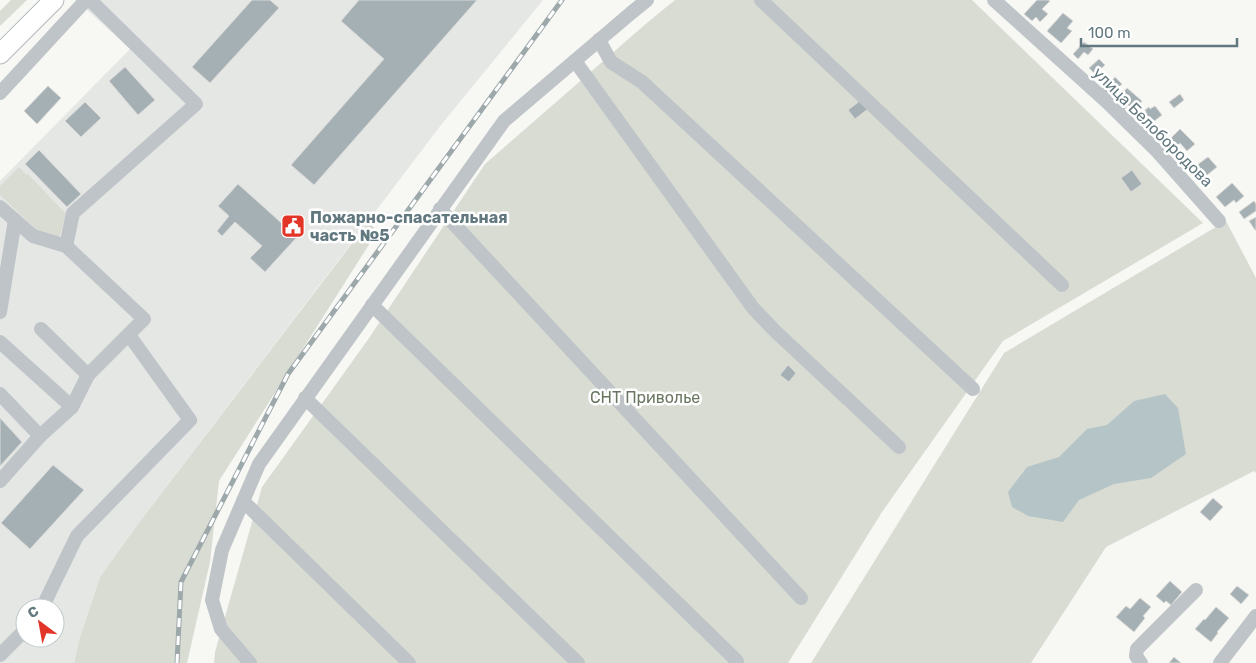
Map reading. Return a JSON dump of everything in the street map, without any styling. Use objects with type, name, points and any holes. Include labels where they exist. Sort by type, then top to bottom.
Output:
[{"type":"main road","points":[[0,54],[54,0]]},
{"type":"street","points":[[0,94],[88,0],[196,104],[72,213],[66,246]]},
{"type":"street","points":[[250,663],[221,629],[212,600],[222,550],[259,464],[504,122],[647,0]]},
{"type":"street","points":[[761,0],[1062,285]]},
{"type":"street","name":"улица Белобородова","points":[[994,0],[1106,101],[1158,152],[1219,221]]},
{"type":"street","points":[[599,40],[611,62],[642,82],[973,389]]},
{"type":"street","points":[[575,61],[752,308],[899,446]]},
{"type":"street","points":[[0,207],[33,236],[66,246],[144,319],[88,375],[72,407],[40,436],[0,481]]},
{"type":"street","points":[[440,209],[801,598]]},
{"type":"street","points":[[0,312],[15,220]]},
{"type":"street","points":[[372,305],[737,661]]},
{"type":"street","points":[[41,329],[88,375]]},
{"type":"street","points":[[47,598],[77,536],[190,420],[128,335]]},
{"type":"street","points":[[0,342],[72,407]]},
{"type":"street","points":[[0,394],[40,436]]},
{"type":"street","points":[[305,398],[578,663]]},
{"type":"street","points":[[243,501],[409,663]]},
{"type":"street","points":[[1141,663],[1136,656],[1139,646],[1196,590]]},
{"type":"street","points":[[1220,663],[1256,616]]},
{"type":"street","points":[[0,654],[15,640]]},
{"type":"shaded area","points":[[94,0],[543,0],[441,125],[138,524],[100,577],[80,637],[74,663],[0,663],[0,181],[130,49],[86,9]]},
{"type":"shaded area","points":[[1165,394],[1178,408],[1186,454],[1151,478],[1114,484],[1079,500],[1063,522],[1028,516],[1012,507],[1008,492],[1027,467],[1059,457],[1087,429],[1107,425],[1134,401]]},
{"type":"green space","points":[[11,0],[27,0],[0,26],[0,11]]},
{"type":"green space","name":"СНТ Приволье","points":[[675,0],[972,0],[1203,223],[1003,341],[882,512],[788,663],[214,663],[215,652],[262,487],[367,341],[485,164]]},
{"type":"green space","points":[[19,167],[66,214],[59,238],[37,230],[0,195],[0,186]]},
{"type":"green space","points":[[369,221],[377,232],[219,481],[210,562],[187,663],[74,663],[80,637],[100,577],[138,524]]},
{"type":"green space","points":[[1226,221],[1256,278],[1256,473],[1254,471],[1106,547],[1031,663],[811,663],[1004,353]]},
{"type":"building","points":[[252,0],[270,0],[279,8],[210,83],[192,67]]},
{"type":"building","points":[[359,0],[477,0],[314,185],[291,165],[384,59],[341,21]]},
{"type":"building","points":[[1037,0],[1050,1],[1042,9],[1048,14],[1040,22],[1036,17],[1032,21],[1024,14]]},
{"type":"building","points":[[1063,13],[1073,21],[1067,28],[1072,31],[1061,43],[1047,31]]},
{"type":"building","points":[[1084,42],[1093,49],[1088,55],[1084,52],[1078,59],[1073,54]]},
{"type":"building","points":[[1099,59],[1105,65],[1095,74],[1089,68]]},
{"type":"building","points":[[125,67],[155,100],[138,115],[109,81]]},
{"type":"building","points":[[1115,77],[1122,84],[1110,97],[1101,89],[1105,84],[1107,86]]},
{"type":"building","points":[[48,86],[61,98],[37,124],[24,111]]},
{"type":"building","points":[[1127,88],[1142,101],[1134,111],[1128,105],[1124,110],[1115,102]]},
{"type":"building","points":[[1180,94],[1184,100],[1174,108],[1169,102]]},
{"type":"building","points":[[861,100],[868,109],[855,119],[848,110]]},
{"type":"building","points":[[85,102],[101,118],[81,137],[65,121]]},
{"type":"building","points":[[1155,106],[1162,115],[1148,126],[1141,117],[1146,112],[1145,110]]},
{"type":"building","points":[[1180,129],[1195,144],[1187,151],[1180,143],[1171,152],[1160,141],[1166,135],[1170,139]]},
{"type":"building","points":[[39,150],[81,194],[67,207],[25,164]]},
{"type":"building","points":[[1208,157],[1217,167],[1202,179],[1193,168]]},
{"type":"building","points":[[1132,170],[1142,184],[1131,192],[1121,178]]},
{"type":"building","points":[[1232,183],[1244,196],[1236,203],[1234,200],[1225,207],[1216,197]]},
{"type":"building","points":[[238,184],[297,237],[265,272],[250,258],[262,246],[235,222],[222,236],[217,231],[229,216],[218,206]]},
{"type":"building","points":[[1254,201],[1256,211],[1244,219],[1239,212]]},
{"type":"building","points":[[1256,217],[1256,230],[1255,230],[1249,221]]},
{"type":"building","points":[[788,365],[796,373],[789,382],[780,375]]},
{"type":"building","points":[[0,418],[22,442],[0,466]]},
{"type":"building","points":[[53,465],[84,490],[30,549],[1,523]]},
{"type":"building","points":[[1213,498],[1223,507],[1210,521],[1200,512]]},
{"type":"building","points":[[1170,581],[1182,592],[1171,605],[1166,601],[1164,603],[1156,596]]},
{"type":"building","points":[[1237,586],[1249,595],[1241,604],[1230,594]]},
{"type":"building","points":[[1140,598],[1151,607],[1143,616],[1145,618],[1134,632],[1116,617],[1126,606],[1130,609]]},
{"type":"building","points":[[1216,607],[1229,618],[1211,642],[1195,629]]},
{"type":"building","points":[[1174,657],[1181,663],[1169,663]]},
{"type":"railway","points":[[177,663],[181,582],[288,374],[562,0]]},
{"type":"place","name":"Пожарно-спасательная часть №5","points":[[293,226]]}]
